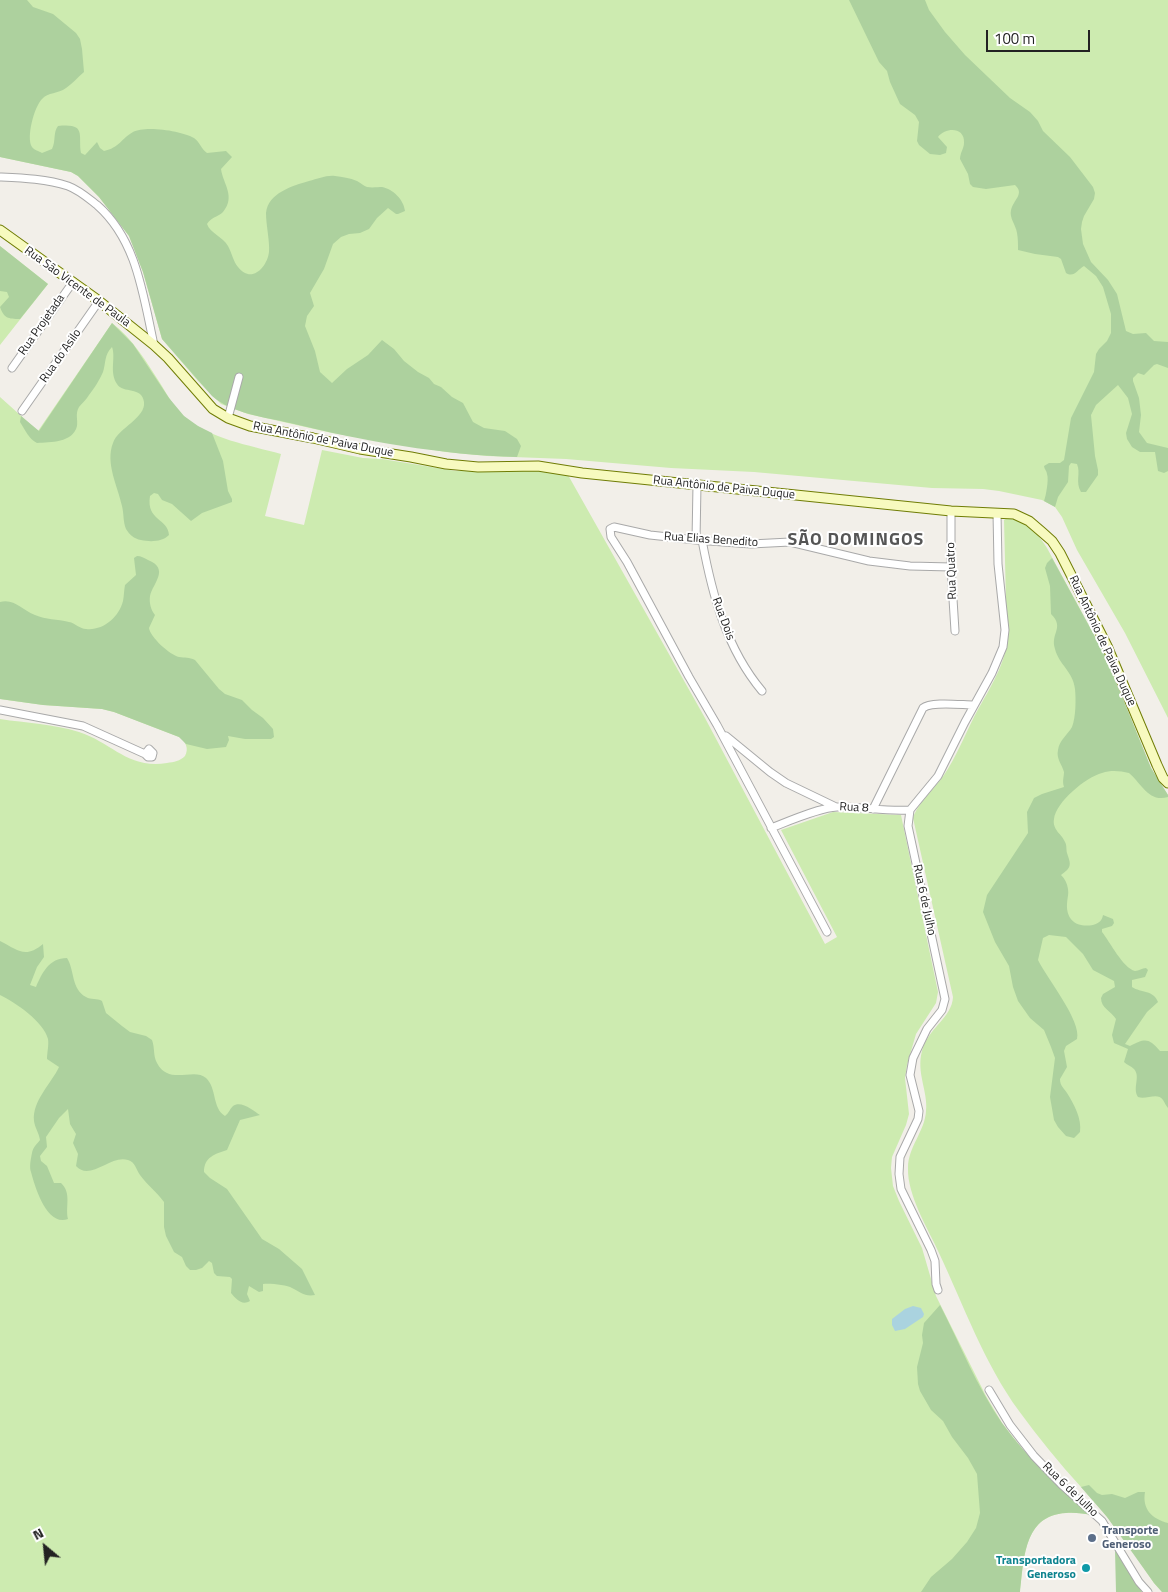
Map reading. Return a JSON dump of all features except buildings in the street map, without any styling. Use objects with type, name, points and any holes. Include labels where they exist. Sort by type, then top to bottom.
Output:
[{"type":"street","points":[[0,177],[45,181],[67,186],[87,197],[111,218],[124,236],[131,252],[140,281],[154,344]]},
{"type":"street","name":"Rua São Vicente de Paula","points":[[0,230],[99,301],[154,344]]},
{"type":"street","name":"Rua Projetada","points":[[12,368],[73,282]]},
{"type":"street","name":"Rua do Asilo","points":[[22,411],[99,301]]},
{"type":"street","name":"Rua Antônio de Paiva Duque","points":[[154,344],[213,409],[228,418],[250,426],[354,448],[446,464],[478,467],[543,467],[582,473],[951,511],[1014,514],[1022,517],[1056,546],[1107,646],[1157,765],[1163,778],[1168,783]]},
{"type":"street","points":[[228,418],[239,377]]},
{"type":"street","name":"Rua Dois","points":[[697,485],[699,540],[723,625],[744,668],[762,691]]},
{"type":"street","name":"Rua Quatro","points":[[951,511],[951,568],[955,631]]},
{"type":"street","points":[[910,810],[938,776],[998,661],[1003,647],[1005,630],[998,564],[997,513]]},
{"type":"street","name":"Rua Elias Benedito","points":[[718,725],[689,677],[627,562],[611,537],[609,532],[611,528],[620,528],[650,535],[738,544],[790,542],[869,561],[951,568]]},
{"type":"street","points":[[873,809],[923,708],[934,704],[974,705]]},
{"type":"street","points":[[0,710],[83,726],[145,754]]},
{"type":"street","points":[[718,725],[732,742],[770,772],[786,783],[836,807]]},
{"type":"street","points":[[718,725],[826,932]]},
{"type":"street","name":"Rua 8","points":[[771,828],[836,807],[910,810]]},
{"type":"street","name":"Rua 6 de Julho","points":[[910,810],[908,826],[943,993],[944,1006],[927,1029],[913,1058],[910,1075],[919,1111],[918,1119],[900,1157],[899,1174],[902,1189],[933,1256],[938,1290]]},
{"type":"street","name":"Rua 6 de Julho","points":[[989,1390],[1010,1425],[1034,1456],[1063,1486],[1102,1521],[1139,1582],[1148,1592]]},
{"type":"green space","points":[[0,0],[1168,0],[1168,718],[1125,633],[1077,550],[1062,517],[1055,507],[1042,500],[983,489],[932,488],[754,472],[446,452],[332,433],[248,414],[221,404],[198,381],[162,339],[143,272],[129,236],[99,197],[78,176],[71,172],[0,157]]},
{"type":"green space","points":[[0,0],[27,0],[33,7],[53,14],[76,33],[80,39],[84,72],[66,88],[47,95],[39,103],[30,130],[30,143],[33,148],[42,153],[52,149],[58,126],[73,126],[79,132],[81,153],[85,155],[97,142],[104,151],[109,150],[129,134],[146,129],[189,135],[207,153],[226,151],[232,157],[221,169],[229,195],[227,206],[223,212],[207,224],[226,243],[236,265],[243,272],[253,274],[258,272],[268,258],[266,213],[271,200],[282,191],[322,177],[332,176],[352,179],[367,187],[386,188],[394,193],[403,203],[405,211],[396,214],[388,208],[369,229],[341,237],[333,244],[324,269],[310,293],[314,306],[307,316],[305,326],[315,351],[320,372],[332,383],[347,369],[368,355],[382,340],[418,372],[463,403],[473,422],[484,428],[505,431],[517,439],[521,446],[517,457],[431,450],[346,436],[249,414],[229,407],[212,396],[162,339],[143,272],[129,236],[99,197],[78,176],[71,172],[0,157]]},
{"type":"green space","points":[[849,0],[925,0],[929,10],[945,32],[965,55],[1010,98],[1030,112],[1038,121],[1043,131],[1070,157],[1093,187],[1094,199],[1084,216],[1081,229],[1083,244],[1091,262],[1108,280],[1117,294],[1126,331],[1133,334],[1146,333],[1154,341],[1168,342],[1168,368],[1157,364],[1154,365],[1144,375],[1138,373],[1133,378],[1133,381],[1139,398],[1141,415],[1139,432],[1147,443],[1168,448],[1168,471],[1164,473],[1158,471],[1155,452],[1140,452],[1132,447],[1127,439],[1126,433],[1132,414],[1128,398],[1118,385],[1096,405],[1091,415],[1098,475],[1086,492],[1081,492],[1078,485],[1077,464],[1071,463],[1069,466],[1068,482],[1058,497],[1055,507],[1044,501],[1048,480],[1044,466],[1049,463],[1060,463],[1064,460],[1071,418],[1094,372],[1096,354],[1111,333],[1111,314],[1103,287],[1096,276],[1084,266],[1071,275],[1066,273],[1061,259],[1058,257],[1018,250],[1017,233],[1011,213],[1012,206],[1019,194],[1018,188],[1015,185],[986,189],[973,187],[960,159],[964,143],[958,131],[946,131],[938,137],[947,147],[946,153],[940,155],[930,154],[919,145],[917,141],[919,122],[915,115],[900,104],[887,71],[879,62]]},
{"type":"green space","points":[[0,246],[48,284],[0,345]]},
{"type":"green space","points":[[0,246],[48,284],[20,319],[7,317],[3,314],[0,307],[9,297],[7,292],[0,291]]},
{"type":"green space","points":[[112,323],[138,350],[174,405],[195,425],[218,436],[281,454],[265,516],[304,525],[322,450],[363,458],[382,459],[456,471],[539,471],[568,475],[705,718],[825,944],[837,937],[781,830],[833,812],[901,815],[938,992],[936,1003],[916,1034],[907,1065],[905,1078],[909,1114],[892,1157],[893,1186],[922,1248],[936,1296],[986,1396],[1002,1423],[1023,1450],[1056,1484],[1093,1515],[1066,1513],[1052,1516],[1041,1522],[1028,1542],[1020,1592],[0,1592],[0,719],[50,725],[79,732],[131,759],[141,762],[153,764],[174,762],[185,756],[187,751],[185,743],[179,737],[114,712],[102,709],[43,705],[0,699],[0,397],[38,431]]},
{"type":"green space","points":[[112,323],[133,344],[169,398],[184,416],[212,433],[223,461],[228,491],[232,499],[232,502],[202,513],[191,521],[172,504],[162,500],[158,494],[154,493],[150,496],[151,510],[168,529],[169,535],[156,541],[136,539],[126,529],[122,506],[111,467],[110,459],[113,443],[120,433],[141,413],[144,402],[140,394],[123,389],[117,384],[113,375],[112,347],[106,356],[100,378],[79,407],[77,426],[71,436],[60,441],[37,443],[29,437],[20,422],[21,416],[39,431]]},
{"type":"green space","points":[[1009,517],[1021,520],[1026,524],[1036,533],[1047,548],[1106,657],[1151,768],[1168,795],[1168,1592],[1162,1592],[1154,1583],[1102,1510],[1026,1421],[995,1374],[919,1212],[909,1178],[909,1160],[923,1125],[926,1111],[920,1067],[922,1051],[929,1036],[949,1011],[953,997],[913,818],[918,807],[944,775],[952,761],[1003,660],[1007,640],[1004,520]]},
{"type":"green space","points":[[137,556],[155,564],[159,572],[150,596],[152,611],[155,615],[149,628],[153,636],[175,656],[195,660],[219,689],[225,694],[242,700],[263,718],[273,729],[274,737],[271,739],[245,739],[228,736],[229,740],[226,747],[207,749],[186,744],[179,737],[102,709],[43,705],[0,699],[0,602],[14,603],[39,617],[65,621],[84,629],[98,628],[109,622],[121,607],[125,585],[136,575],[134,558]]},
{"type":"green space","points":[[1052,558],[1106,657],[1151,768],[1168,795],[1168,797],[1161,798],[1150,795],[1129,773],[1105,772],[1088,779],[1073,791],[1060,805],[1054,819],[1054,826],[1066,843],[1070,863],[1069,868],[1061,875],[1068,887],[1068,914],[1077,924],[1087,926],[1099,923],[1103,915],[1113,919],[1114,923],[1112,926],[1102,929],[1102,932],[1117,954],[1130,969],[1135,971],[1146,968],[1148,970],[1145,977],[1132,980],[1132,987],[1154,995],[1158,1002],[1147,1012],[1125,1044],[1130,1046],[1146,1041],[1153,1044],[1160,1051],[1168,1051],[1168,1108],[1161,1098],[1155,1096],[1138,1097],[1136,1094],[1136,1072],[1124,1062],[1128,1049],[1114,1043],[1112,1035],[1116,1019],[1104,1007],[1101,998],[1103,994],[1115,987],[1114,981],[1093,970],[1083,954],[1066,937],[1049,935],[1043,938],[1038,960],[1069,1011],[1077,1031],[1077,1039],[1066,1046],[1064,1051],[1067,1067],[1060,1079],[1061,1085],[1079,1117],[1080,1132],[1074,1138],[1066,1136],[1054,1120],[1050,1097],[1055,1058],[1051,1047],[1044,1030],[1030,1018],[1018,1001],[1009,966],[995,942],[983,912],[987,895],[1028,833],[1027,812],[1034,798],[1064,787],[1064,772],[1058,759],[1058,753],[1060,744],[1072,727],[1075,693],[1072,677],[1055,649],[1054,639],[1057,623],[1051,614],[1050,586],[1045,568]]},
{"type":"green space","points":[[0,941],[22,952],[37,949],[43,944],[44,957],[37,967],[30,985],[36,987],[51,963],[67,958],[81,994],[88,998],[102,1001],[106,1013],[130,1032],[146,1036],[152,1040],[157,1063],[162,1070],[168,1074],[195,1074],[206,1078],[212,1087],[218,1108],[225,1116],[236,1104],[247,1107],[260,1115],[240,1120],[227,1150],[214,1155],[208,1160],[204,1167],[204,1172],[227,1189],[262,1239],[279,1249],[302,1269],[315,1295],[305,1295],[286,1286],[263,1284],[263,1291],[259,1292],[249,1286],[247,1294],[250,1301],[244,1303],[231,1293],[232,1279],[230,1277],[217,1276],[214,1273],[212,1263],[209,1261],[202,1268],[190,1270],[182,1257],[174,1252],[166,1236],[164,1202],[143,1179],[132,1162],[121,1159],[88,1171],[76,1166],[78,1154],[73,1143],[76,1134],[70,1124],[68,1109],[59,1118],[46,1137],[47,1147],[40,1156],[41,1161],[47,1166],[54,1183],[61,1183],[66,1191],[68,1219],[61,1220],[48,1212],[39,1196],[30,1165],[34,1147],[40,1140],[34,1121],[36,1107],[59,1067],[47,1059],[48,1039],[41,1026],[21,1008],[0,995]]},
{"type":"green space","points":[[940,1305],[977,1380],[1002,1423],[1034,1461],[1093,1515],[1066,1513],[1052,1516],[1041,1522],[1028,1542],[1020,1592],[921,1592],[931,1577],[952,1559],[967,1542],[976,1528],[980,1513],[977,1474],[943,1421],[931,1410],[918,1384],[917,1367],[923,1343],[924,1323]]},
{"type":"green space","points":[[1089,1485],[1102,1495],[1112,1494],[1125,1498],[1138,1492],[1145,1492],[1145,1503],[1149,1512],[1157,1519],[1168,1523],[1168,1592],[1162,1592],[1154,1583],[1107,1517],[1081,1487]]},
{"type":"green space","points":[[1115,1550],[1142,1592],[1116,1592]]},
{"type":"water","points":[[913,1306],[921,1308],[924,1314],[923,1317],[905,1329],[895,1331],[892,1319],[905,1309]]},
{"type":"place","name":"Transporte Generoso","points":[[1092,1538]]},
{"type":"place","name":"Transportadora Generoso","points":[[1086,1568]]},
{"type":"district","name":"SÃO DOMINGOS","points":[[856,541]]}]
